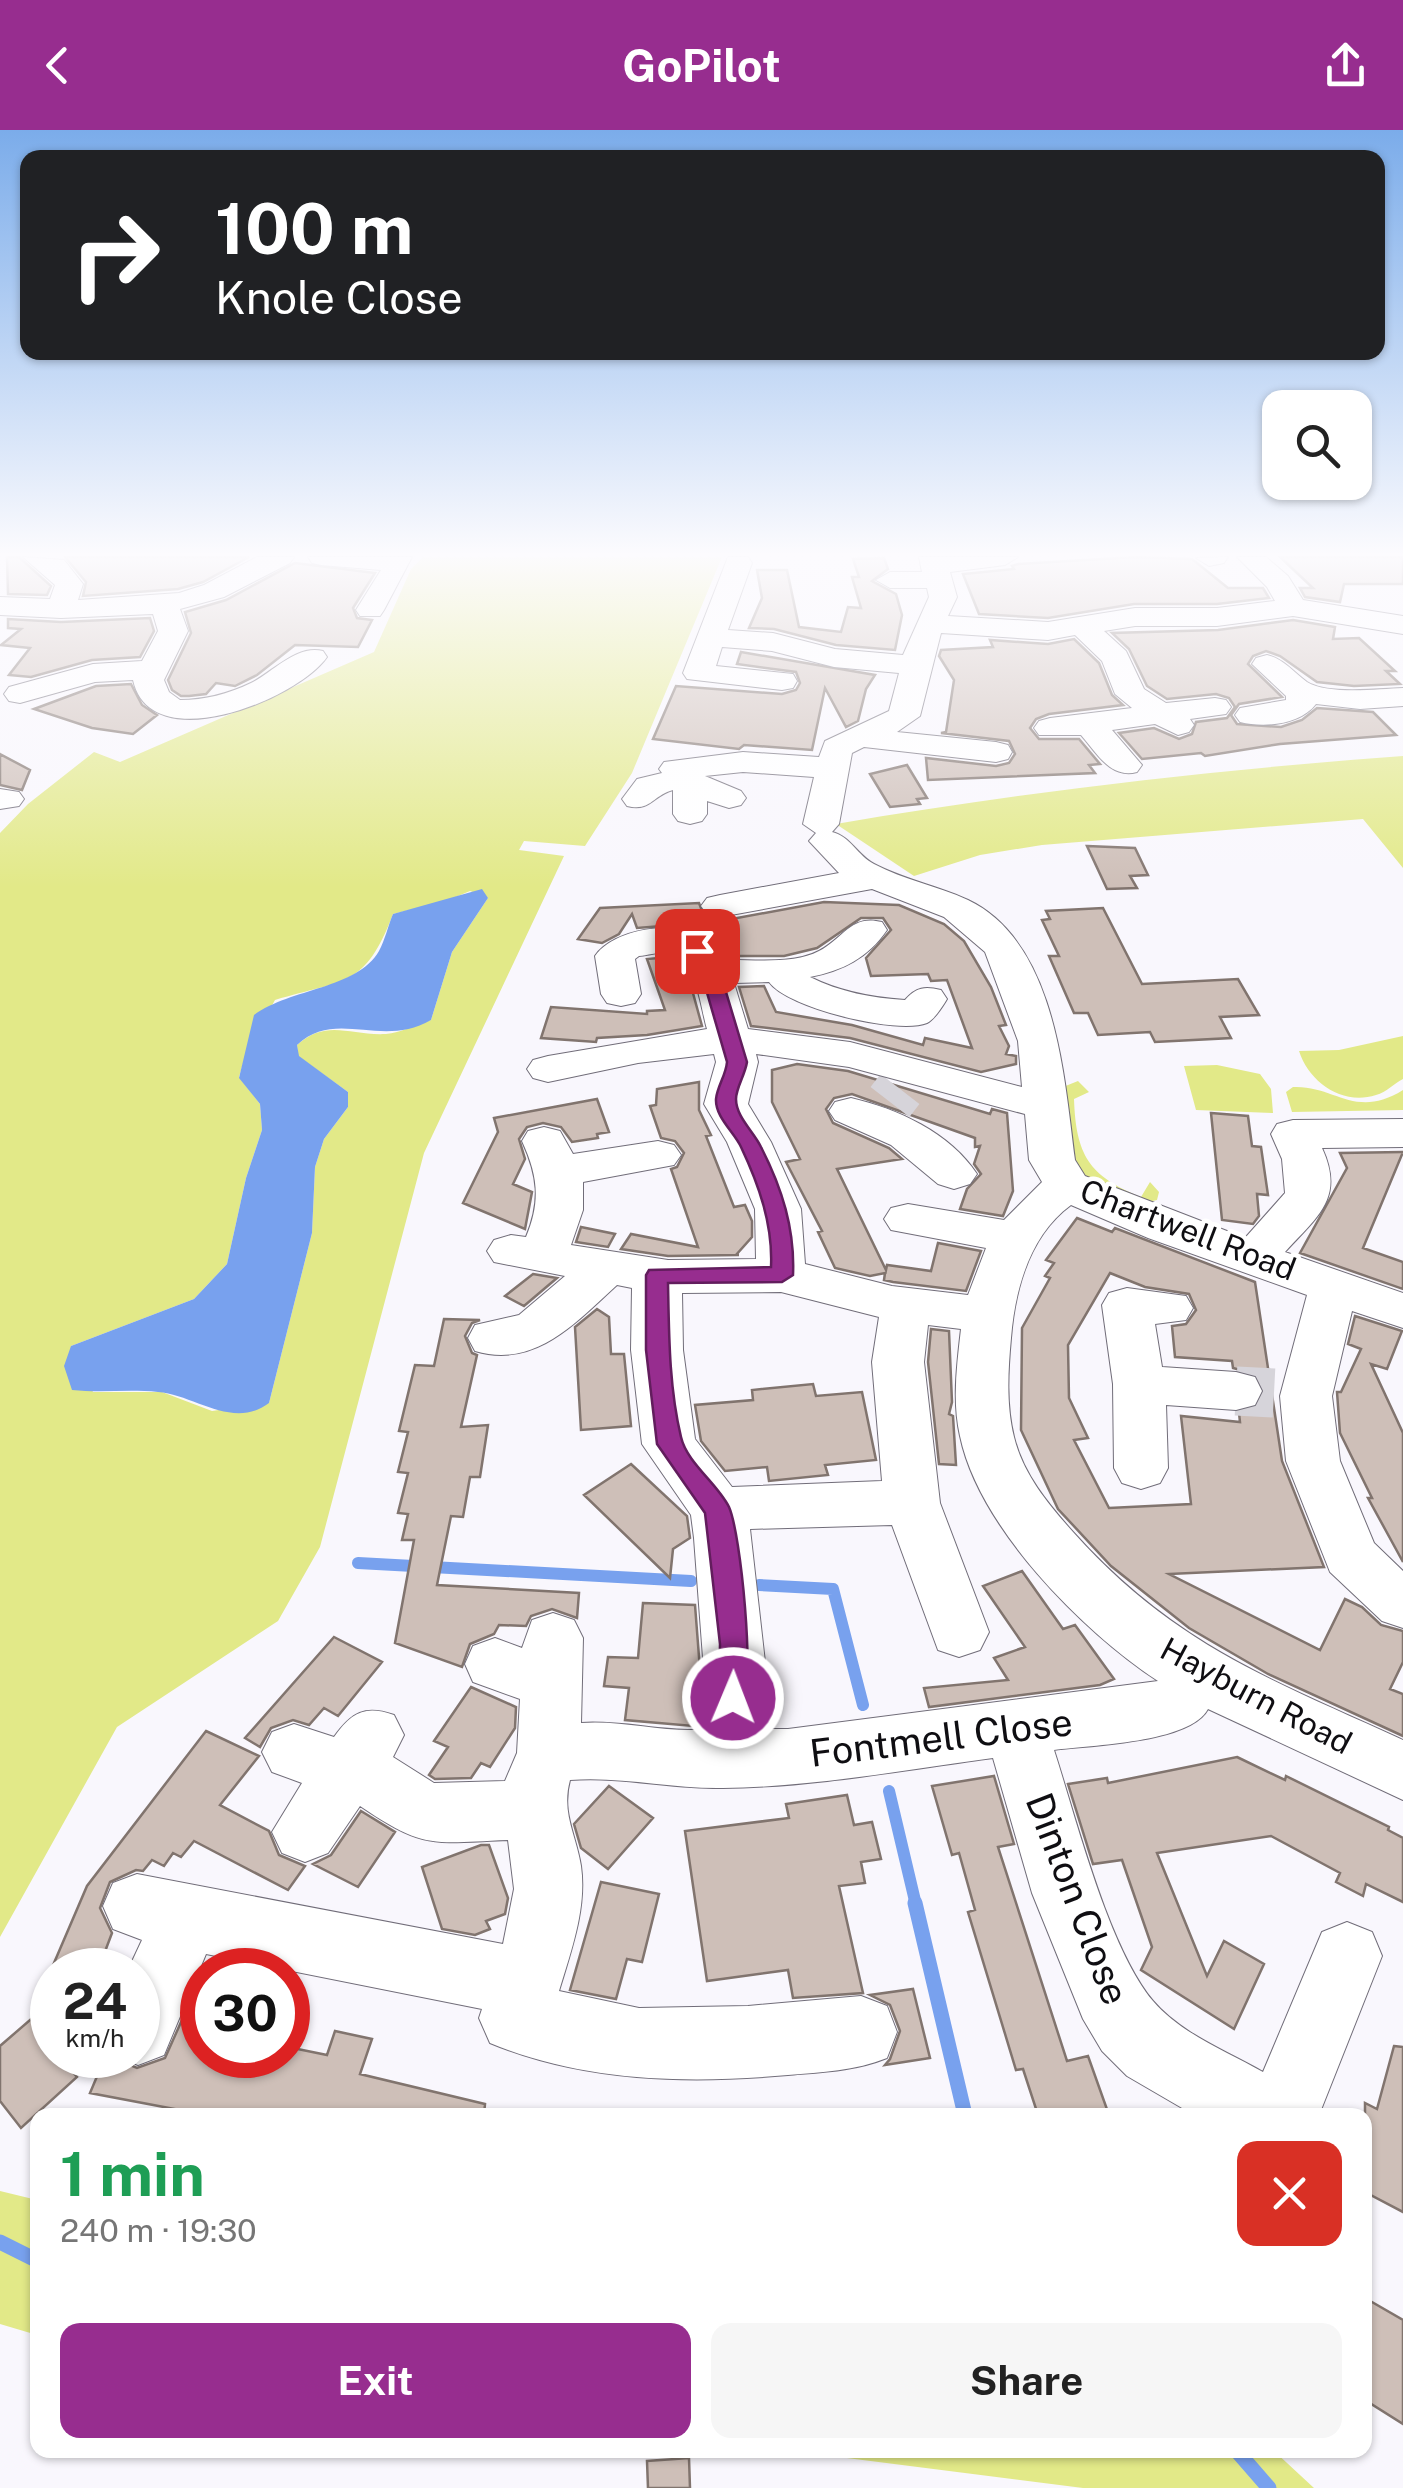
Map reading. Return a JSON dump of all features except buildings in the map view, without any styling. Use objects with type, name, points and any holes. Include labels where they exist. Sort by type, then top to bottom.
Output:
[{"type":"street","points":[[151,667],[151,692],[166,708],[182,711],[211,707],[274,684],[299,667]]},
{"type":"street","points":[[700,667],[698,672],[782,682]]},
{"type":"street","points":[[720,906],[835,845],[831,768],[838,748],[902,719],[916,667]]},
{"type":"street","points":[[1120,667],[1131,694],[1168,720]]},
{"type":"street","points":[[1272,667],[1319,699]]},
{"type":"street","points":[[20,694],[93,673],[149,670]]},
{"type":"street","points":[[1251,715],[1292,711],[1301,703],[1319,699],[1398,702]]},
{"type":"street","points":[[1050,728],[1168,720],[1214,707]]},
{"type":"street","points":[[1091,726],[1125,765]]},
{"type":"street","points":[[858,737],[996,752]]},
{"type":"street","points":[[639,800],[648,786],[743,762],[831,768]]},
{"type":"street","points":[[681,780],[730,798]]},
{"type":"street","name":"Chartwell Road","points":[[835,845],[957,910],[984,928],[1003,948],[1039,1042],[1052,1160],[1068,1186],[1148,1220],[1403,1311]]},
{"type":"street","points":[[710,972],[786,970],[831,961],[868,930]]},
{"type":"street","points":[[621,994],[615,956],[628,946],[684,942],[697,951],[710,972],[732,1040],[737,1070],[726,1104],[749,1142],[778,1209],[782,1275]]},
{"type":"street","points":[[786,970],[788,980],[804,990],[870,1007],[916,1013],[927,999]]},
{"type":"street","points":[[548,1069],[620,1054],[732,1040],[840,1053],[887,1099],[911,1137],[954,1174]]},
{"type":"street","points":[[887,1099],[1046,1105]]},
{"type":"street","points":[[1256,1257],[1270,1237],[1292,1222],[1307,1194],[1306,1163],[1293,1134],[1403,1132]]},
{"type":"street","points":[[658,1155],[552,1156],[562,1208],[527,1253],[633,1271],[782,1275],[906,1305],[988,1315]]},
{"type":"street","name":"Hayburn Road","points":[[1068,1186],[1039,1203],[1003,1265],[988,1315],[984,1424],[1007,1487],[1027,1519],[1092,1591],[1118,1616],[1196,1672],[1403,1771]]},
{"type":"street","points":[[896,1222],[990,1232],[1015,1242]]},
{"type":"street","points":[[493,1338],[534,1330],[633,1271]]},
{"type":"street","points":[[633,1271],[657,1350],[669,1444],[718,1510],[735,1671],[724,1760]]},
{"type":"street","points":[[1272,1393],[1334,1285]]},
{"type":"street","points":[[906,1305],[898,1362],[912,1503],[959,1632]]},
{"type":"street","points":[[1141,1468],[1138,1384],[1127,1305],[1168,1308]]},
{"type":"street","points":[[1138,1384],[1272,1393]]},
{"type":"street","points":[[1272,1393],[1313,1461],[1350,1556],[1403,1604]]},
{"type":"street","points":[[718,1510],[792,1504],[912,1503]]},
{"type":"street","points":[[549,1663],[539,1782],[548,1877],[544,1920],[515,2018],[640,2044],[748,2042],[861,2032]]},
{"type":"street","name":"Fontmell Close","points":[[305,1832],[335,1756],[426,1813],[539,1782],[607,1750],[662,1759],[788,1758],[1164,1708],[1181,1699],[1196,1672]]},
{"type":"street","name":"Dinton Close","points":[[1016,1729],[1066,1894],[1108,1994],[1127,2026],[1153,2050],[1254,2108]]},
{"type":"street","points":[[155,1948],[162,1912],[525,1984]]},
{"type":"street","points":[[1285,2108],[1347,1956]]},
{"type":"green space","points":[[339,667],[676,667],[632,773],[585,846],[524,841],[519,850],[564,856],[424,1153],[320,1547],[278,1621],[117,1727],[0,1937],[0,833],[28,804],[94,752],[120,762]],"holes":[[[470,891],[488,898],[452,952],[431,1020],[386,1034],[318,1032],[297,1045],[298,1056],[348,1092],[348,1107],[324,1139],[315,1167],[312,1233],[269,1403],[212,1411],[162,1392],[93,1392],[71,1346],[194,1299],[227,1264],[246,1178],[262,1130],[260,1104],[239,1077],[247,1050],[275,1000],[350,977],[373,956],[393,914]]]},
{"type":"green space","points":[[1403,756],[1403,868],[1363,819],[1042,845],[980,855],[914,876],[836,824],[1118,783]]},
{"type":"green space","points":[[1403,1036],[1403,1079],[1380,1094],[1363,1098],[1328,1089],[1310,1072],[1299,1051],[1339,1050]]},
{"type":"green space","points":[[1217,1065],[1260,1074],[1271,1089],[1273,1113],[1196,1110],[1184,1066]]},
{"type":"green space","points":[[1078,1081],[1089,1092],[1074,1099],[1078,1135],[1088,1161],[1108,1181],[1141,1197],[1150,1182],[1159,1192],[1157,1200],[1139,1204],[1075,1171],[1063,1087]]},
{"type":"green space","points":[[1293,1087],[1358,1102],[1386,1098],[1403,1090],[1403,1110],[1292,1112],[1286,1092]]},
{"type":"green space","points":[[0,2191],[30,2198],[30,2333],[0,2324]]},
{"type":"green space","points":[[847,2458],[1282,2458],[1314,2488],[1083,2488]]},
{"type":"water","points":[[482,889],[488,898],[452,952],[431,1020],[394,1031],[327,1030],[312,1034],[297,1045],[299,1056],[348,1092],[348,1107],[324,1139],[315,1167],[312,1233],[269,1403],[242,1413],[158,1392],[72,1390],[64,1366],[71,1346],[194,1299],[227,1264],[246,1178],[262,1130],[260,1104],[239,1078],[254,1015],[286,999],[340,981],[369,964],[381,947],[393,914]]},
{"type":"waterway","points":[[358,1563],[691,1581]]},
{"type":"waterway","points":[[759,1585],[833,1589],[863,1705]]},
{"type":"waterway","points":[[889,1791],[916,1905]]},
{"type":"waterway","points":[[915,1903],[963,2108]]},
{"type":"waterway","points":[[0,2242],[30,2257]]},
{"type":"waterway","points":[[1243,2458],[1269,2488]]},
{"type":"tunnel","points":[[890,1102],[900,1089]]},
{"type":"tunnel","points":[[1236,1391],[1274,1393]]},
{"type":"route","points":[[697,951],[710,972],[737,1062],[736,1077],[726,1096],[728,1112],[749,1142],[773,1195],[782,1255],[782,1275],[657,1275],[657,1350],[669,1444],[718,1510],[734,1644],[733,1698]]}]
